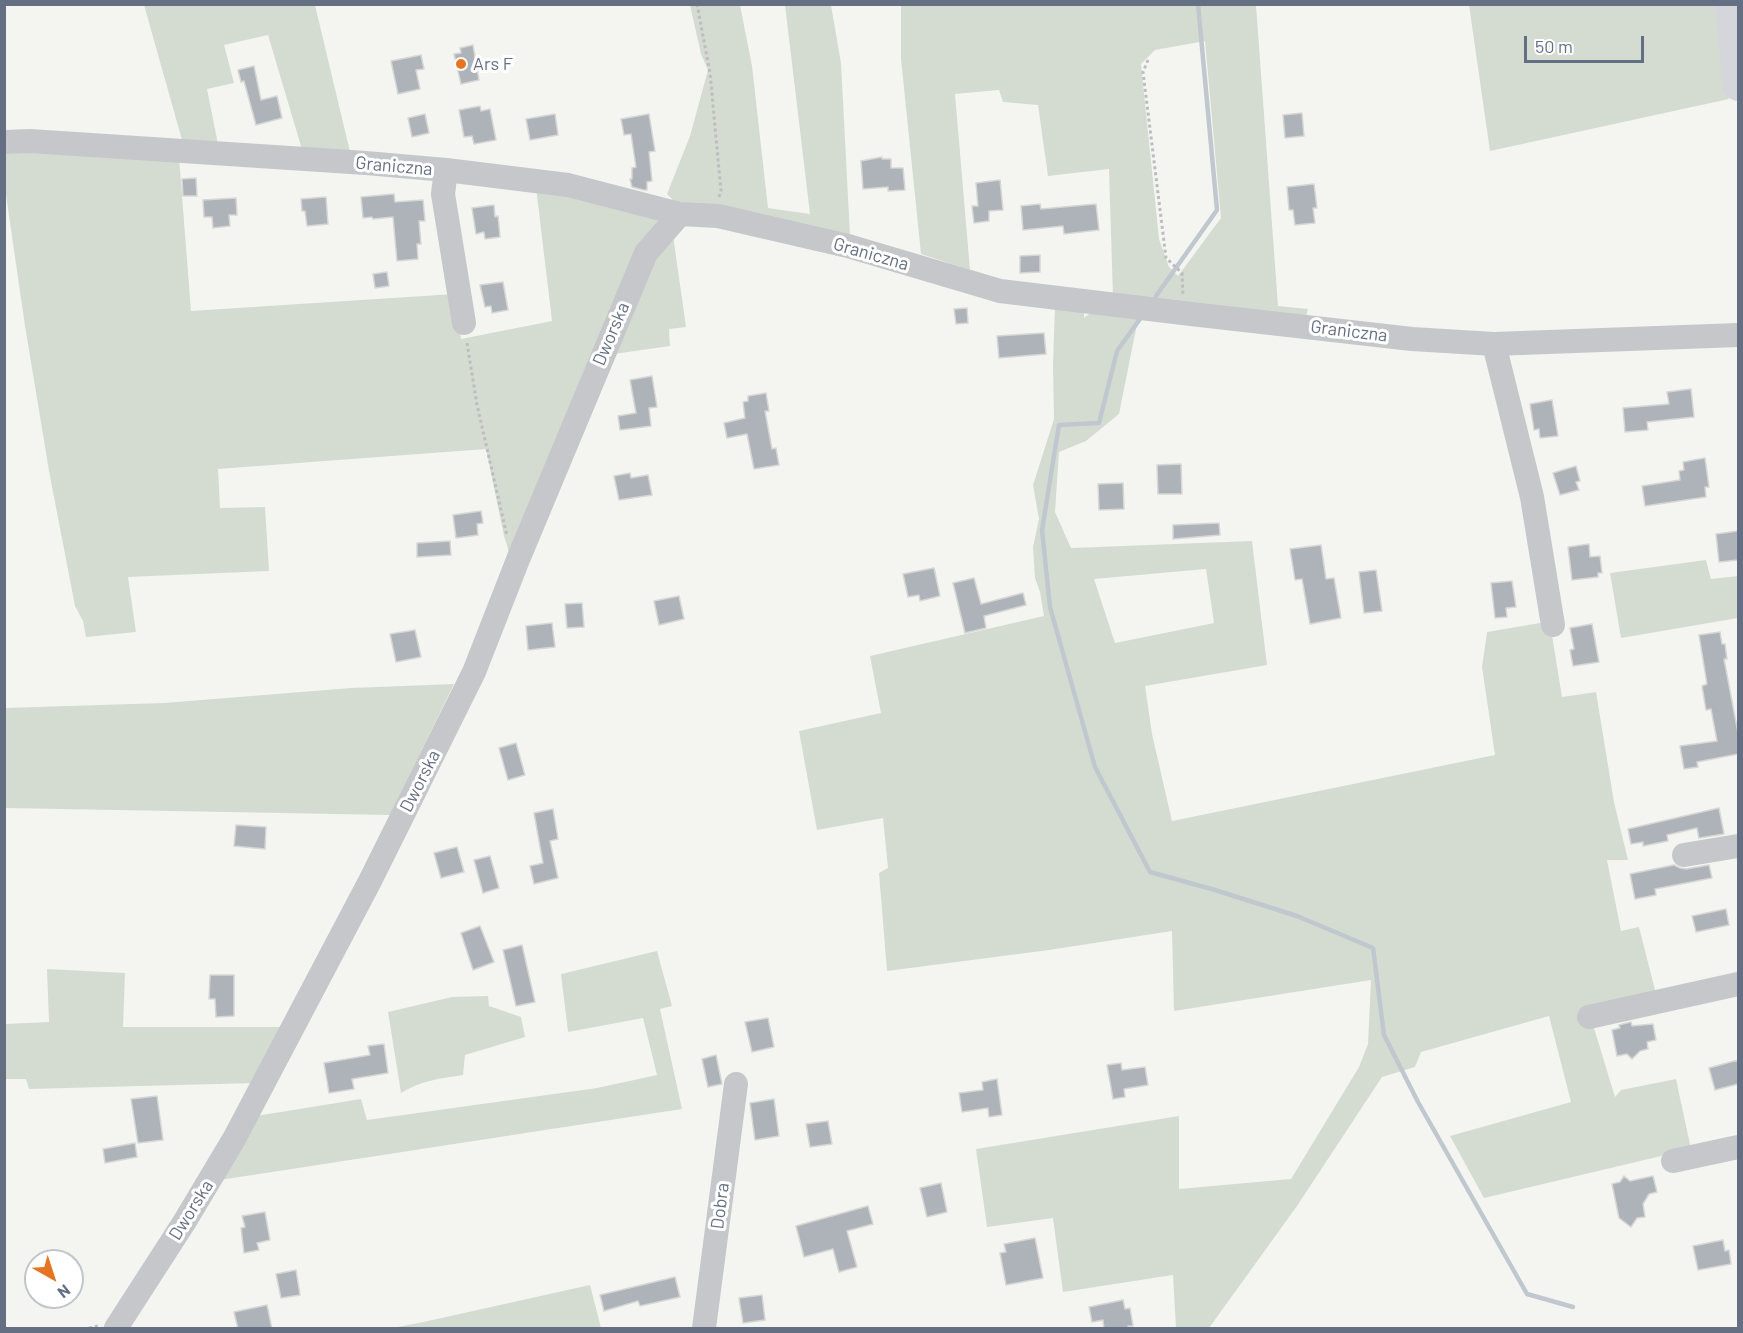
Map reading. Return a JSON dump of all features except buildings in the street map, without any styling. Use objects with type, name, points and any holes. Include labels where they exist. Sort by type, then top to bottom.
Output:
[{"type":"main road","points":[[1730,4],[1738,86]]},
{"type":"street","name":"Graniczna","points":[[4,142],[30,141],[446,170],[568,185],[680,214],[714,216],[848,246],[1000,291],[1412,339],[1494,344],[1738,335]]},
{"type":"street","points":[[446,170],[443,195],[464,323]]},
{"type":"street","name":"Dworska","points":[[116,1329],[234,1139],[370,881],[474,672],[519,557],[646,253],[680,214]]},
{"type":"street","points":[[1494,344],[1532,497],[1553,625]]},
{"type":"street","points":[[1684,855],[1738,846]]},
{"type":"street","points":[[1589,1017],[1738,984]]},
{"type":"street","name":"Dobra","points":[[704,1329],[736,1084]]},
{"type":"street","points":[[1673,1161],[1738,1147]]},
{"type":"path","points":[[697,4],[710,73],[721,191],[714,216]]},
{"type":"path","points":[[1148,60],[1143,72],[1166,258],[1182,273]]},
{"type":"path","points":[[464,323],[477,405],[509,548],[519,557]]},
{"type":"shaded area","points":[[144,5],[315,5],[351,156],[303,153],[268,35],[224,45],[234,83],[207,89],[219,149],[184,147]]},
{"type":"shaded area","points":[[690,5],[740,5],[752,66],[768,208],[810,214],[785,5],[831,5],[841,63],[850,235],[679,206],[667,194],[690,136],[708,70],[701,54]]},
{"type":"shaded area","points":[[901,5],[1256,5],[1278,306],[1308,309],[1305,320],[1113,297],[1109,169],[1048,176],[1038,105],[1003,102],[999,90],[955,94],[970,270],[921,254],[901,59]],"holes":[[[1205,41],[1221,218],[1178,276],[1169,267],[1159,239],[1141,64],[1155,50]]]},
{"type":"shaded area","points":[[1469,5],[1717,5],[1729,99],[1490,151]]},
{"type":"shaded area","points":[[4,149],[179,157],[191,311],[454,294],[461,339],[552,321],[536,187],[659,218],[509,552],[486,449],[218,469],[220,508],[265,507],[269,571],[128,577],[136,632],[86,637],[83,621],[75,606],[49,471],[5,188]]},
{"type":"shaded area","points":[[673,235],[686,327],[669,329],[670,346],[614,354],[652,261]]},
{"type":"shaded area","points":[[1055,304],[1084,310],[1084,318],[1094,310],[1139,314],[1119,414],[1086,441],[1059,452],[1055,512],[1071,548],[1252,541],[1267,665],[1145,686],[1152,734],[1172,821],[1495,755],[1482,667],[1487,632],[1546,622],[1552,635],[1562,697],[1596,692],[1614,802],[1628,860],[1607,860],[1621,931],[1639,927],[1656,994],[1588,1008],[1615,1097],[1621,1090],[1676,1079],[1691,1149],[1484,1198],[1450,1136],[1571,1102],[1549,1016],[1421,1052],[1415,1067],[1382,1077],[1297,1206],[1209,1328],[1176,1328],[1173,1275],[1063,1292],[1053,1218],[987,1227],[976,1149],[1179,1116],[1179,1189],[1291,1179],[1359,1067],[1368,1044],[1371,980],[1174,1011],[1172,931],[887,971],[879,873],[888,868],[883,818],[817,830],[799,731],[881,713],[870,656],[1044,616],[1035,578],[1033,547],[1039,519],[1033,485],[1054,419]],"holes":[[[1206,569],[1214,623],[1115,643],[1094,579]]]},
{"type":"shaded area","points":[[1706,560],[1711,579],[1738,576],[1738,618],[1621,638],[1610,573]]},
{"type":"shaded area","points":[[454,684],[390,815],[5,808],[4,708],[164,703],[351,688]]},
{"type":"shaded area","points":[[657,951],[672,1006],[660,1009],[682,1109],[220,1180],[256,1116],[361,1099],[367,1120],[597,1088],[657,1075],[643,1018],[568,1032],[561,974]]},
{"type":"shaded area","points":[[47,969],[125,973],[123,1027],[287,1027],[255,1083],[29,1089],[26,1079],[5,1079],[4,1024],[49,1022]]},
{"type":"shaded area","points":[[488,996],[489,1006],[521,1017],[525,1037],[465,1055],[463,1075],[423,1083],[401,1093],[388,1012],[452,997]]},
{"type":"shaded area","points":[[590,1285],[601,1328],[392,1328],[419,1323]]},
{"type":"waterway","points":[[1156,296],[1217,210],[1198,4]]},
{"type":"waterway","points":[[1140,319],[1117,351],[1099,423],[1059,425],[1042,530],[1050,607],[1095,767],[1150,872],[1297,916],[1373,948],[1384,1035],[1418,1102],[1527,1294],[1573,1307]]},
{"type":"place","name":"Ars F","points":[[461,64]]}]
